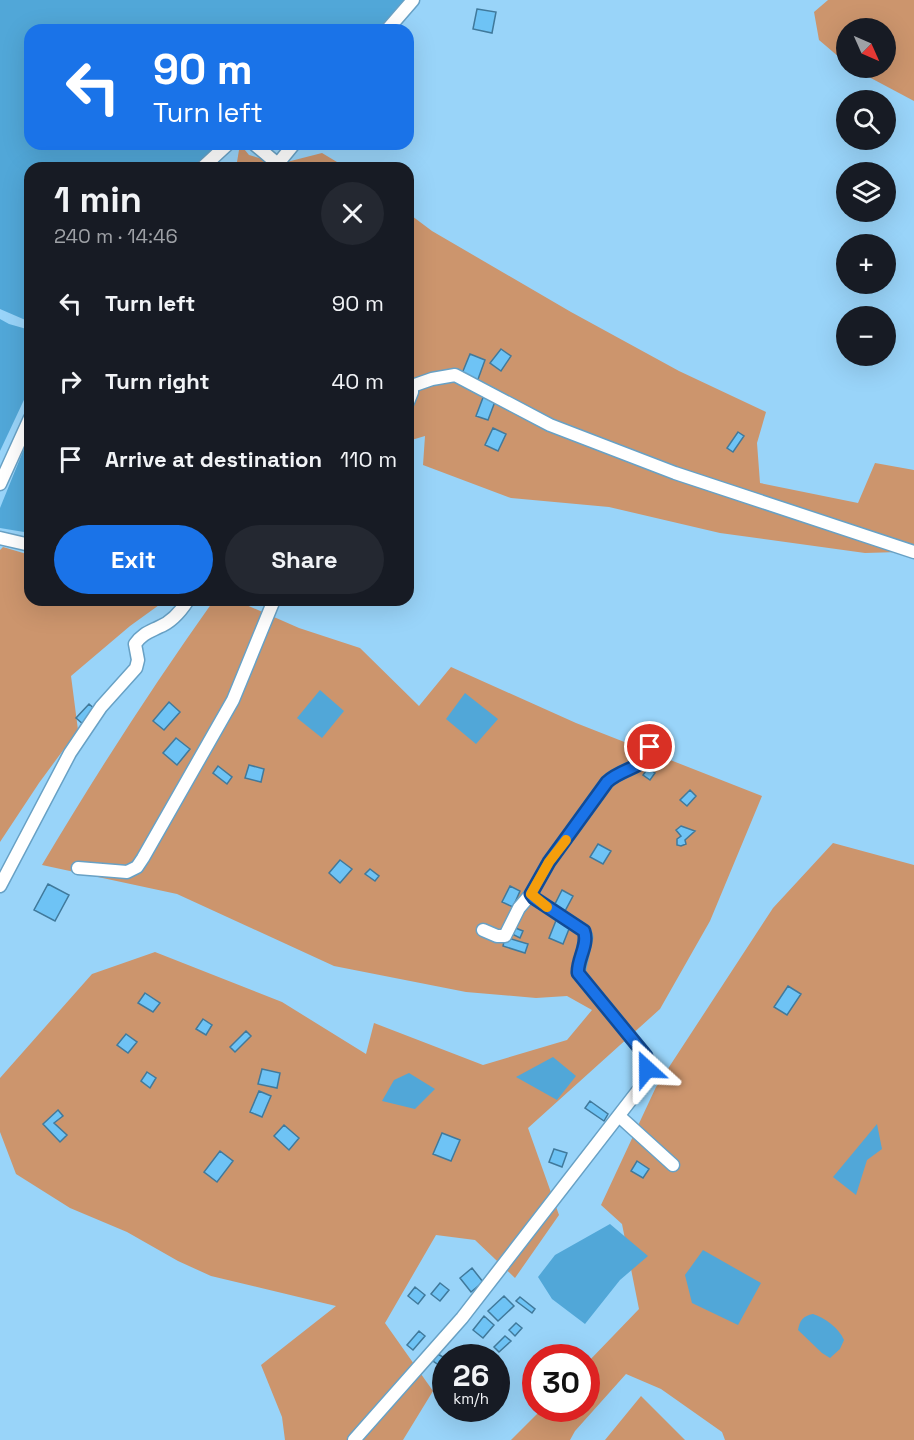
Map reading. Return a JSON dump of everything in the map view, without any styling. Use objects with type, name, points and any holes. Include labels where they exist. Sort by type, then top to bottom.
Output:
[{"type":"street","points":[[392,24],[413,0]]},
{"type":"street","points":[[208,162],[222,150]]},
{"type":"street","points":[[261,150],[274,162]]},
{"type":"street","points":[[414,383],[455,375],[561,429],[675,473],[914,552]]},
{"type":"street","points":[[0,484],[24,431]]},
{"type":"street","points":[[0,538],[24,544]]},
{"type":"street","points":[[0,886],[70,753],[101,707],[136,668],[138,660],[135,644],[145,633],[172,619],[184,606]]},
{"type":"street","points":[[78,868],[127,872],[137,867],[233,700],[272,606]]},
{"type":"street","points":[[483,930],[497,936],[505,936],[519,908],[531,894],[549,862],[607,782],[614,776],[640,766],[649,757],[650,747],[647,736]]},
{"type":"street","points":[[355,1440],[462,1318],[640,1088],[647,1069],[646,1056],[578,973],[586,938],[584,931],[531,894]]},
{"type":"street","points":[[619,1116],[673,1165]]},
{"type":"shaded area","points":[[828,0],[914,0],[914,101],[871,78],[896,78],[896,18],[836,18],[836,54],[819,40],[814,12]]},
{"type":"shaded area","points":[[239,150],[245,150],[249,155],[272,162],[237,162]]},
{"type":"shaded area","points":[[322,153],[337,162],[287,162]]},
{"type":"shaded area","points":[[414,218],[432,231],[571,312],[679,371],[766,412],[757,443],[760,483],[858,503],[875,463],[914,470],[914,558],[899,552],[865,553],[720,533],[609,507],[511,498],[423,465],[425,436],[414,439]]},
{"type":"shaded area","points":[[3,547],[24,553],[24,606],[158,606],[130,626],[71,676],[78,730],[0,842],[0,550]]},
{"type":"shaded area","points":[[210,606],[249,606],[299,628],[360,648],[419,706],[451,667],[576,723],[762,796],[710,921],[660,1009],[528,1128],[559,1215],[515,1278],[475,1240],[436,1235],[385,1323],[432,1390],[403,1440],[285,1440],[282,1417],[261,1365],[336,1306],[211,1276],[178,1261],[127,1232],[70,1208],[16,1174],[0,1132],[0,1078],[92,974],[155,952],[282,1002],[366,1054],[374,1023],[483,1065],[567,1040],[592,1010],[567,996],[536,998],[466,992],[334,966],[177,894],[42,865],[125,731]]},
{"type":"shaded area","points":[[833,843],[914,865],[914,1440],[725,1440],[722,1432],[661,1389],[626,1374],[600,1403],[600,1350],[639,1309],[622,1224],[601,1205],[656,1087],[773,908]]},
{"type":"shaded area","points":[[641,1396],[685,1440],[605,1440]]},
{"type":"shaded area","points":[[529,1422],[583,1422],[570,1440],[511,1440]]},
{"type":"water","points":[[0,0],[415,0],[397,24],[24,24],[24,150],[214,150],[199,162],[24,162],[24,319],[0,309]]},
{"type":"water","points":[[0,319],[24,328],[24,400],[0,451]]},
{"type":"water","points":[[24,449],[24,532],[0,528],[0,508]]},
{"type":"water","points":[[320,690],[344,711],[322,738],[297,718]]},
{"type":"water","points":[[465,693],[498,719],[476,744],[446,719]]},
{"type":"water","points":[[553,1057],[576,1076],[557,1100],[516,1077]]},
{"type":"water","points":[[409,1073],[435,1089],[415,1109],[382,1101],[394,1080]]},
{"type":"water","points":[[877,1124],[882,1149],[867,1160],[856,1195],[833,1177]]},
{"type":"water","points":[[610,1224],[648,1256],[620,1280],[585,1324],[552,1299],[538,1277],[555,1255]]},
{"type":"water","points":[[703,1250],[761,1283],[738,1325],[692,1303],[685,1275]]},
{"type":"water","points":[[813,1314],[831,1324],[844,1340],[840,1349],[830,1358],[798,1330],[802,1319]]},
{"type":"building","points":[[477,9],[496,12],[492,33],[473,29]]},
{"type":"building","points":[[501,349],[511,356],[501,371],[490,363]]},
{"type":"building","points":[[470,354],[485,360],[477,382],[461,376]]},
{"type":"building","points":[[484,395],[496,399],[488,420],[476,416]]},
{"type":"building","points":[[493,428],[506,434],[498,451],[485,445]]},
{"type":"building","points":[[738,432],[744,436],[733,452],[727,448]]},
{"type":"building","points":[[169,702],[180,712],[164,730],[153,721]]},
{"type":"building","points":[[89,704],[97,711],[84,725],[76,718]]},
{"type":"building","points":[[176,738],[190,749],[177,765],[163,753]]},
{"type":"building","points":[[249,765],[264,769],[261,782],[245,778]]},
{"type":"building","points":[[218,766],[232,777],[227,784],[213,773]]},
{"type":"building","points":[[648,768],[655,773],[650,780],[643,775]]},
{"type":"building","points":[[690,790],[696,796],[687,806],[680,800]]},
{"type":"building","points":[[681,826],[695,831],[685,840],[686,844],[681,846],[677,845],[677,839],[681,836],[676,830]]},
{"type":"building","points":[[598,844],[611,851],[603,864],[590,857]]},
{"type":"building","points":[[340,860],[352,869],[340,883],[329,873]]},
{"type":"building","points":[[370,869],[379,876],[375,881],[365,874]]},
{"type":"building","points":[[48,884],[69,895],[55,921],[34,910]]},
{"type":"building","points":[[510,886],[520,891],[513,907],[502,902]]},
{"type":"building","points":[[562,890],[573,896],[565,911],[554,906]]},
{"type":"building","points":[[557,918],[571,924],[563,944],[549,938]]},
{"type":"building","points":[[513,927],[523,931],[520,938],[510,933]]},
{"type":"building","points":[[505,937],[528,944],[525,953],[503,946]]},
{"type":"building","points":[[788,986],[801,994],[787,1015],[774,1007]]},
{"type":"building","points":[[145,993],[160,1003],[153,1012],[138,1003]]},
{"type":"building","points":[[203,1019],[212,1025],[206,1035],[196,1029]]},
{"type":"building","points":[[246,1031],[251,1036],[235,1052],[230,1047]]},
{"type":"building","points":[[126,1034],[137,1042],[128,1053],[117,1045]]},
{"type":"building","points":[[262,1069],[280,1073],[277,1088],[258,1084]]},
{"type":"building","points":[[147,1072],[156,1078],[150,1088],[141,1081]]},
{"type":"building","points":[[259,1091],[271,1096],[262,1117],[250,1112]]},
{"type":"building","points":[[590,1101],[608,1114],[604,1121],[585,1108]]},
{"type":"building","points":[[58,1110],[63,1116],[54,1123],[67,1135],[60,1142],[43,1124]]},
{"type":"building","points":[[284,1125],[299,1138],[289,1150],[274,1136]]},
{"type":"building","points":[[442,1133],[460,1140],[451,1161],[433,1154]]},
{"type":"building","points":[[554,1149],[567,1153],[562,1167],[549,1162]]},
{"type":"building","points":[[220,1151],[233,1161],[217,1182],[204,1172]]},
{"type":"building","points":[[637,1161],[649,1169],[643,1178],[631,1171]]},
{"type":"building","points":[[472,1268],[483,1282],[471,1292],[460,1278]]},
{"type":"building","points":[[440,1283],[449,1290],[440,1301],[431,1294]]},
{"type":"building","points":[[415,1287],[425,1295],[418,1304],[408,1296]]},
{"type":"building","points":[[504,1296],[514,1306],[498,1321],[488,1311]]},
{"type":"building","points":[[520,1297],[535,1309],[532,1313],[516,1301]]},
{"type":"building","points":[[484,1316],[494,1325],[483,1338],[473,1330]]},
{"type":"building","points":[[516,1323],[522,1328],[515,1336],[509,1330]]},
{"type":"building","points":[[419,1331],[425,1336],[413,1350],[407,1345]]},
{"type":"building","points":[[505,1336],[511,1341],[508,1344],[497,1344]]},
{"type":"slow traffic","points":[[547,907],[534,898],[531,894],[532,889],[566,840]]},
{"type":"route","points":[[647,1069],[646,1056],[578,973],[586,938],[584,931],[531,894],[549,862],[607,782],[614,776],[640,766],[649,757],[650,747]]}]
